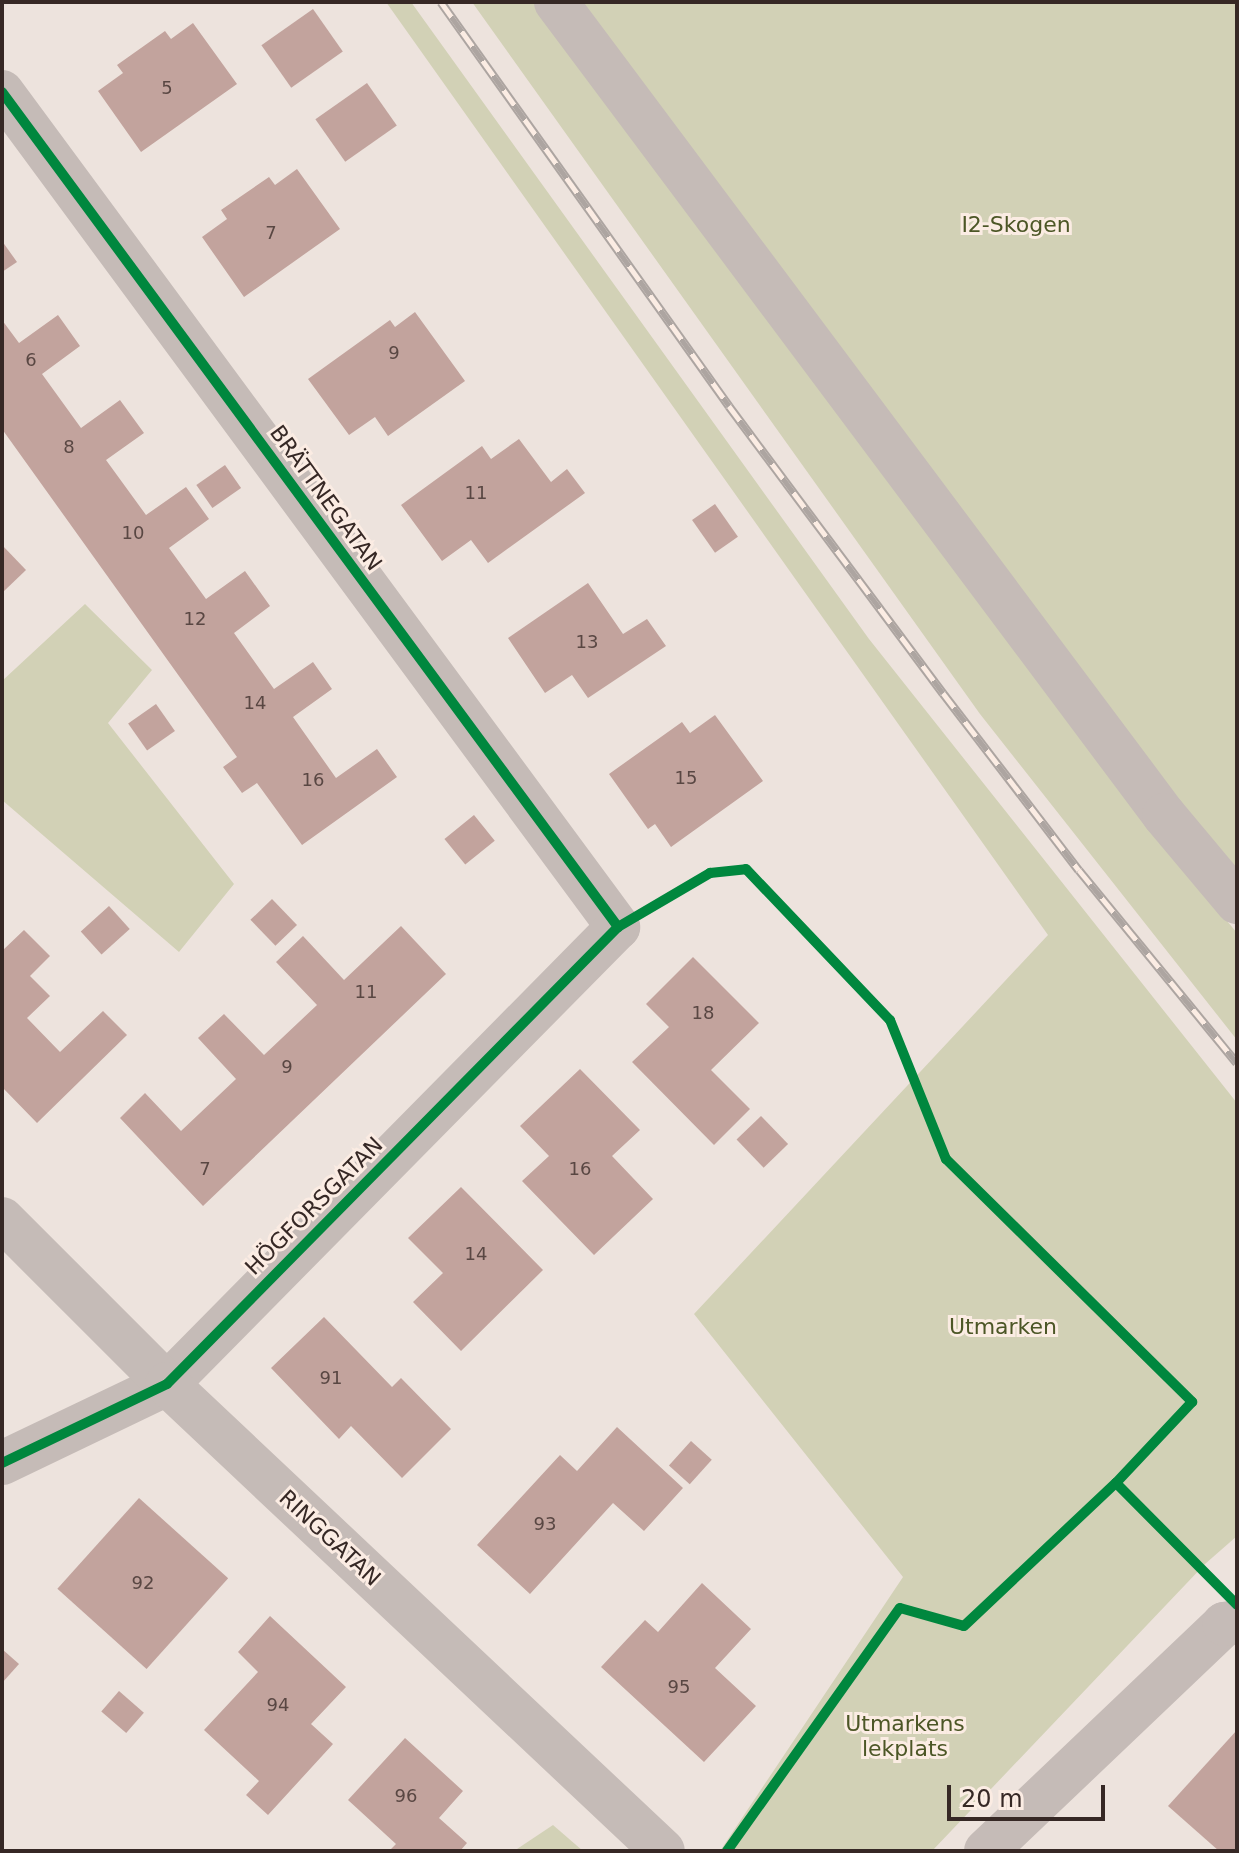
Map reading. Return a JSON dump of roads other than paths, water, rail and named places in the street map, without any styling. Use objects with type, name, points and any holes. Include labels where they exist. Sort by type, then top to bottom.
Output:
[{"type":"street","points":[[556,2],[1164,815],[1237,902]]},
{"type":"street","name":"BRÄTTNEGATAN","points":[[2,92],[618,927]]},
{"type":"street","name":"HÖGFORSGATAN","points":[[2,1463],[167,1384],[618,927]]},
{"type":"street","name":"RINGGATAN","points":[[2,1219],[167,1384],[663,1851]]},
{"type":"street","points":[[986,1851],[1224,1624],[1237,1622]]},
{"type":"railway","points":[[441,2],[729,406],[943,693],[1079,870],[1237,1063]]},
{"type":"park label","name":"I2-Skogen","points":[[1016,225]]},
{"type":"park label","name":"Utmarken","points":[[1003,1327]]},
{"type":"park label","name":"Utmarkens lekplats","points":[[905,1736]]}]
